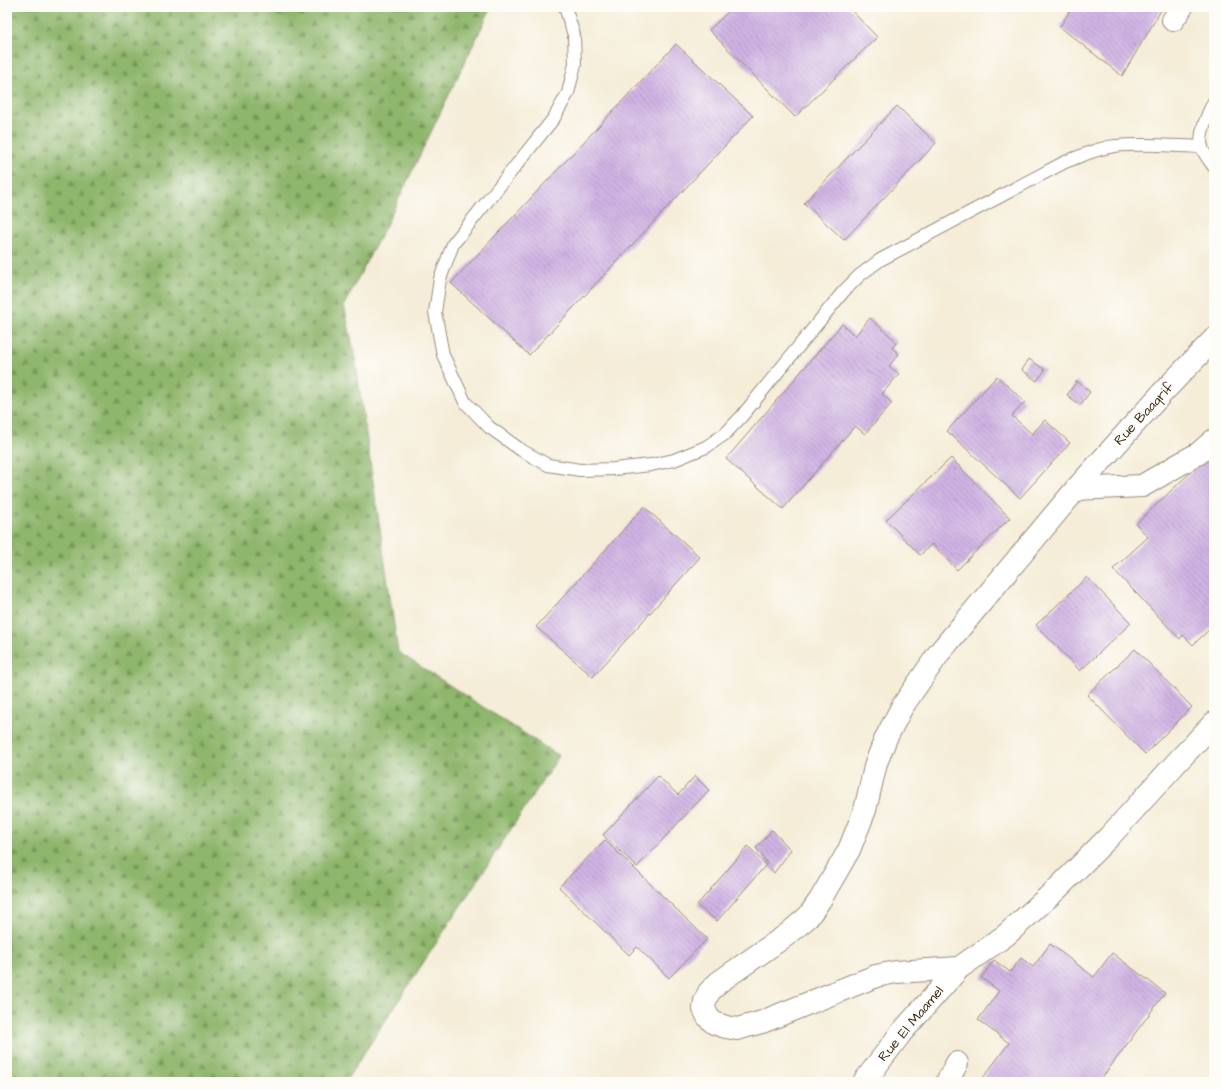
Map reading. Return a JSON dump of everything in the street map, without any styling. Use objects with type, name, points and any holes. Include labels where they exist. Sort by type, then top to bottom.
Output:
[{"type":"street","name":"Rue Baaqrif","points":[[959,968],[896,972],[876,976],[762,1022],[737,1029],[714,1023],[708,1018],[704,1010],[705,1001],[709,992],[719,982],[788,934],[808,917],[820,900],[849,850],[865,810],[876,763],[886,738],[902,707],[939,654],[1076,489],[1214,339]]},
{"type":"street","points":[[1076,489],[1142,486],[1199,453],[1214,440]]},
{"type":"street","name":"Rue El Maamel","points":[[864,1082],[901,1033],[959,968],[1006,935],[1057,889],[1109,837],[1214,723]]},
{"type":"lane","points":[[565,7],[574,35],[574,64],[568,93],[554,118],[453,244],[440,279],[435,312],[443,355],[465,402],[489,427],[521,450],[548,465],[580,470],[614,469],[651,465],[691,454],[706,447],[725,434],[742,416],[843,292],[860,275],[880,260],[1064,162],[1088,153],[1114,146],[1140,145],[1202,147]]},
{"type":"lane","points":[[1214,101],[1207,114],[1203,127],[1202,147],[1214,167]]},
{"type":"green space","points":[[7,7],[484,7],[490,10],[387,223],[344,305],[354,352],[398,652],[559,756],[345,1082],[7,1082]]},
{"type":"building","points":[[733,7],[848,7],[877,37],[795,117],[709,30]]},
{"type":"building","points":[[1072,7],[1163,7],[1122,76],[1060,27]]},
{"type":"building","points":[[676,44],[753,116],[529,355],[451,283]]},
{"type":"building","points":[[897,106],[936,143],[844,240],[804,203]]},
{"type":"building","points":[[870,318],[897,342],[892,348],[899,354],[889,366],[899,374],[882,394],[892,403],[865,434],[855,426],[783,509],[726,459],[842,324],[855,336]]},
{"type":"building","points":[[1029,359],[1045,370],[1037,381],[1022,370]]},
{"type":"building","points":[[997,376],[1025,402],[1012,416],[1032,434],[1045,420],[1070,443],[1020,498],[947,431]]},
{"type":"building","points":[[1077,381],[1090,392],[1080,405],[1067,395]]},
{"type":"building","points":[[1214,450],[1214,625],[1193,645],[1183,635],[1180,639],[1113,569],[1148,537],[1136,524]]},
{"type":"building","points":[[951,458],[1010,518],[957,570],[932,544],[920,555],[886,520]]},
{"type":"building","points":[[644,507],[700,557],[593,677],[536,627]]},
{"type":"building","points":[[1087,577],[1131,623],[1080,671],[1036,625]]},
{"type":"building","points":[[1135,649],[1192,707],[1145,754],[1087,695]]},
{"type":"building","points":[[658,776],[678,795],[695,776],[709,790],[637,867],[603,835]]},
{"type":"building","points":[[772,830],[791,850],[774,873],[756,848]]},
{"type":"building","points":[[605,840],[707,939],[669,978],[637,947],[629,955],[559,887]]},
{"type":"building","points":[[748,846],[766,865],[717,921],[697,905]]},
{"type":"building","points":[[1050,944],[1094,977],[1112,953],[1165,993],[1099,1082],[980,1082],[1009,1043],[978,1020],[999,991],[981,978],[994,960],[1010,972],[1021,958],[1033,967]]}]
